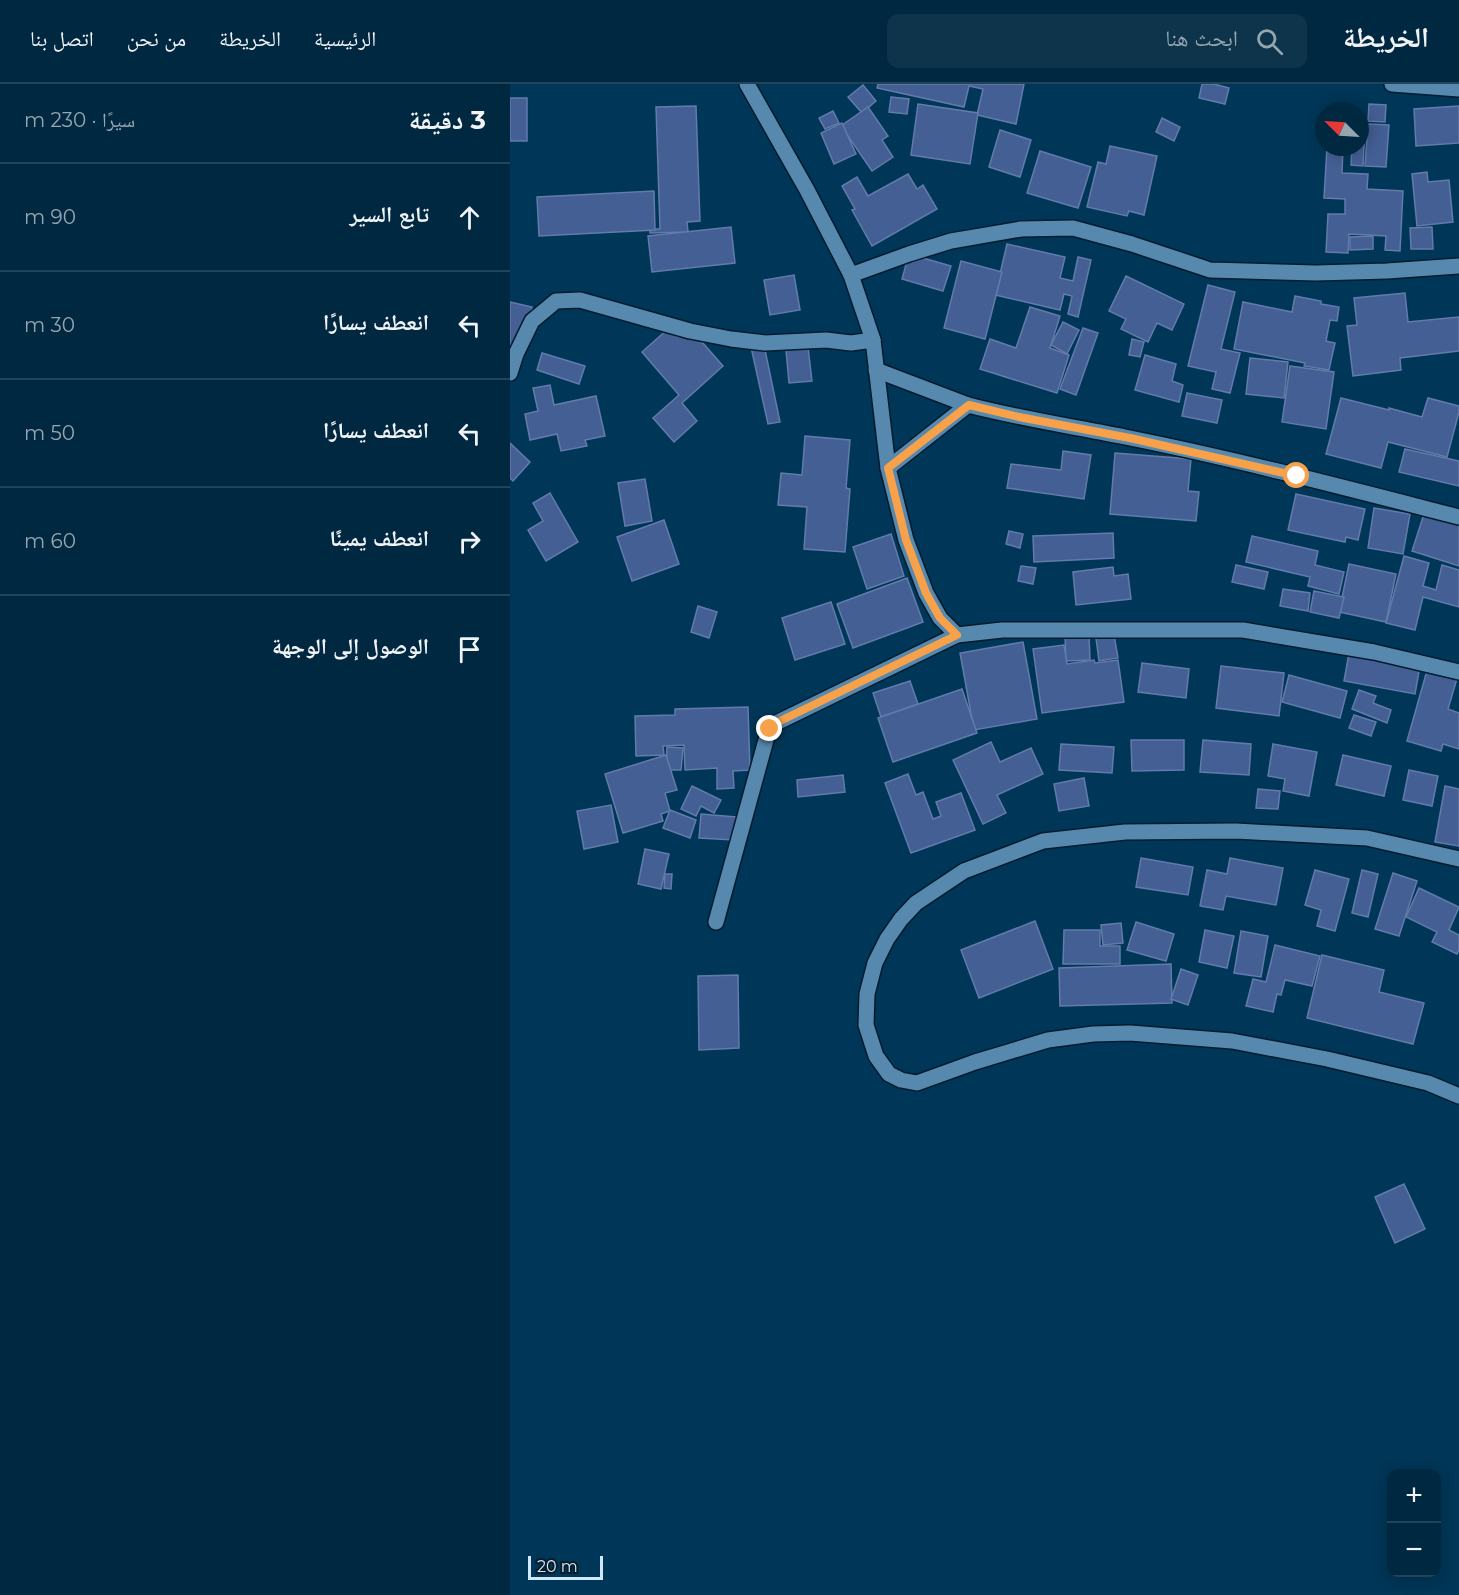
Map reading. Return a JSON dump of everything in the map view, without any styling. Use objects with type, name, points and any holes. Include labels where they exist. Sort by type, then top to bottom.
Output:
[{"type":"street","points":[[747,84],[807,190],[851,275],[873,340],[888,468],[906,540],[926,593],[940,618],[957,635]]},
{"type":"street","points":[[1392,84],[1459,89]]},
{"type":"street","points":[[851,275],[951,241],[1021,229],[1073,228],[1210,270],[1316,273],[1387,272],[1459,266]]},
{"type":"street","points":[[510,373],[531,321],[556,301],[580,300],[690,331],[731,339],[765,343],[826,340],[851,343],[873,340]]},
{"type":"street","points":[[876,370],[969,405],[1003,414],[1130,438],[1286,473],[1459,517]]},
{"type":"street","points":[[888,468],[969,405]]},
{"type":"street","points":[[716,922],[770,729],[774,724],[957,635],[1002,630],[1243,630],[1374,652],[1459,672]]},
{"type":"street","points":[[1459,859],[1367,838],[1236,831],[1125,832],[1043,841],[964,871],[916,903],[887,939],[875,963],[867,994],[866,1025],[876,1056],[889,1074],[901,1080],[917,1083],[975,1062],[1048,1040],[1093,1034],[1130,1034],[1232,1041],[1327,1059],[1428,1083],[1459,1096]]},
{"type":"building","points":[[878,84],[1024,84],[1016,124],[977,115],[983,89],[969,86],[964,107],[877,88]]},
{"type":"building","points":[[1202,84],[1229,88],[1225,104],[1199,98]]},
{"type":"building","points":[[863,85],[876,101],[862,113],[848,97]]},
{"type":"building","points":[[891,97],[909,99],[907,114],[889,112]]},
{"type":"building","points":[[510,98],[527,98],[527,141],[510,141]]},
{"type":"building","points":[[918,104],[978,113],[970,164],[911,155]]},
{"type":"building","points":[[1369,104],[1386,105],[1385,122],[1369,121]]},
{"type":"building","points":[[696,106],[700,221],[687,222],[688,232],[650,233],[650,229],[660,229],[656,107]]},
{"type":"building","points":[[1459,106],[1459,143],[1416,146],[1414,109]]},
{"type":"building","points":[[868,107],[888,136],[882,140],[893,157],[872,171],[841,126]]},
{"type":"building","points":[[833,111],[839,123],[825,129],[819,118]]},
{"type":"building","points":[[1162,118],[1180,127],[1174,141],[1156,132]]},
{"type":"building","points":[[842,123],[856,154],[834,164],[821,133]]},
{"type":"building","points":[[1369,124],[1389,125],[1386,167],[1365,166],[1366,156],[1369,156]]},
{"type":"building","points":[[1000,130],[1031,140],[1020,177],[989,167]]},
{"type":"building","points":[[1110,146],[1157,156],[1144,215],[1129,211],[1127,216],[1087,207],[1098,162],[1106,164]]},
{"type":"building","points":[[1040,151],[1091,167],[1078,208],[1027,193]]},
{"type":"building","points":[[1326,156],[1343,156],[1342,173],[1368,174],[1367,189],[1403,191],[1400,251],[1385,250],[1386,236],[1349,234],[1348,253],[1326,252],[1328,214],[1345,214],[1345,199],[1324,198]]},
{"type":"building","points":[[1352,156],[1364,156],[1363,166],[1351,165]]},
{"type":"building","points":[[1427,172],[1428,182],[1449,180],[1453,222],[1417,226],[1412,174]]},
{"type":"building","points":[[908,174],[917,189],[923,185],[937,209],[872,246],[842,186],[857,177],[868,196]]},
{"type":"building","points":[[654,191],[655,230],[539,236],[537,197]]},
{"type":"building","points":[[731,227],[735,263],[652,272],[648,236]]},
{"type":"building","points":[[1432,227],[1433,249],[1411,249],[1410,228]]},
{"type":"building","points":[[1373,236],[1373,249],[1350,250],[1350,237]]},
{"type":"building","points":[[1007,244],[1065,257],[1060,278],[1073,281],[1078,257],[1091,260],[1078,317],[1068,314],[1072,296],[1064,294],[1060,310],[995,295]]},
{"type":"building","points":[[909,254],[951,266],[943,291],[902,279]]},
{"type":"building","points":[[961,261],[1002,272],[985,339],[944,328]]},
{"type":"building","points":[[794,275],[800,310],[770,315],[764,280]]},
{"type":"building","points":[[1126,276],[1184,304],[1172,330],[1157,323],[1148,342],[1121,329],[1126,319],[1109,311]]},
{"type":"building","points":[[1208,285],[1235,292],[1221,349],[1240,353],[1230,393],[1212,389],[1216,372],[1188,366]]},
{"type":"building","points":[[1405,293],[1408,322],[1459,317],[1459,351],[1400,358],[1401,370],[1353,376],[1347,326],[1357,325],[1354,298]]},
{"type":"building","points":[[1295,296],[1339,307],[1337,321],[1330,320],[1326,341],[1335,343],[1329,370],[1234,349],[1243,302],[1292,312]]},
{"type":"building","points":[[510,302],[532,307],[521,356],[510,353]]},
{"type":"building","points":[[1030,307],[1060,316],[1050,348],[1069,355],[1057,393],[980,369],[990,339],[1016,348]]},
{"type":"building","points":[[1063,322],[1079,330],[1067,354],[1051,345]]},
{"type":"building","points":[[688,326],[723,366],[682,403],[697,421],[674,442],[653,418],[679,395],[642,352],[669,328],[677,337]]},
{"type":"building","points":[[1083,328],[1098,333],[1076,395],[1060,389]]},
{"type":"building","points":[[1132,339],[1144,342],[1140,357],[1129,355]]},
{"type":"building","points":[[764,345],[780,422],[768,424],[751,347]]},
{"type":"building","points":[[808,347],[812,381],[789,383],[786,350]]},
{"type":"building","points":[[542,353],[585,366],[579,384],[537,370]]},
{"type":"building","points":[[1145,355],[1176,364],[1172,381],[1183,385],[1179,402],[1135,390]]},
{"type":"building","points":[[1250,358],[1288,362],[1284,398],[1246,394]]},
{"type":"building","points":[[1290,366],[1334,372],[1326,429],[1282,422]]},
{"type":"building","points":[[550,385],[554,405],[596,396],[605,436],[585,440],[587,446],[561,451],[557,434],[530,440],[525,414],[538,411],[533,388]]},
{"type":"building","points":[[1187,393],[1222,400],[1217,423],[1182,416]]},
{"type":"building","points":[[1341,398],[1422,417],[1428,398],[1459,406],[1447,457],[1388,442],[1381,468],[1326,454]]},
{"type":"building","points":[[805,436],[850,440],[846,488],[850,489],[845,552],[804,549],[807,507],[778,505],[781,473],[802,475]]},
{"type":"building","points":[[510,443],[530,462],[513,481],[510,478]]},
{"type":"building","points":[[1405,449],[1459,461],[1459,486],[1399,472]]},
{"type":"building","points":[[1063,451],[1091,455],[1084,499],[1007,488],[1011,464],[1061,470]]},
{"type":"building","points":[[1115,453],[1191,459],[1188,491],[1199,492],[1196,521],[1110,514]]},
{"type":"building","points":[[645,479],[652,521],[625,526],[618,483]]},
{"type":"building","points":[[550,493],[578,542],[546,561],[528,530],[543,521],[533,503]]},
{"type":"building","points":[[1296,494],[1365,509],[1358,540],[1346,537],[1345,542],[1288,530]]},
{"type":"building","points":[[1374,508],[1410,514],[1403,554],[1368,548]]},
{"type":"building","points":[[1424,514],[1459,525],[1459,566],[1412,551]]},
{"type":"building","points":[[664,520],[679,564],[632,581],[617,537]]},
{"type":"building","points":[[1009,531],[1023,534],[1020,548],[1006,544]]},
{"type":"building","points":[[1113,533],[1114,558],[1034,562],[1033,536]]},
{"type":"building","points":[[891,534],[904,576],[867,589],[853,547]]},
{"type":"building","points":[[1252,536],[1318,551],[1315,565],[1344,572],[1339,594],[1308,586],[1310,577],[1246,562]]},
{"type":"building","points":[[1404,556],[1429,563],[1423,586],[1436,590],[1442,565],[1459,570],[1459,607],[1423,597],[1415,630],[1386,623]]},
{"type":"building","points":[[1349,564],[1396,574],[1386,622],[1339,612]]},
{"type":"building","points":[[1236,565],[1268,572],[1264,589],[1232,582]]},
{"type":"building","points":[[1021,566],[1036,568],[1033,584],[1018,581]]},
{"type":"building","points":[[1113,567],[1114,576],[1128,574],[1131,599],[1076,605],[1073,572]]},
{"type":"building","points":[[907,578],[923,622],[853,648],[837,604]]},
{"type":"building","points":[[1283,589],[1310,593],[1308,611],[1280,606]]},
{"type":"building","points":[[1314,591],[1344,597],[1339,618],[1310,612]]},
{"type":"building","points":[[831,602],[845,644],[795,660],[782,618]]},
{"type":"building","points":[[698,606],[717,612],[709,638],[691,632]]},
{"type":"building","points":[[1089,635],[1090,660],[1066,661],[1065,636]]},
{"type":"building","points":[[1114,635],[1118,658],[1099,661],[1096,638]]},
{"type":"building","points":[[1023,642],[1037,719],[974,730],[960,653]]},
{"type":"building","points":[[1064,645],[1067,664],[1094,660],[1095,663],[1118,660],[1124,702],[1042,713],[1033,649]]},
{"type":"building","points":[[1349,653],[1420,666],[1415,694],[1344,681]]},
{"type":"building","points":[[1142,663],[1189,669],[1186,698],[1138,692]]},
{"type":"building","points":[[1221,666],[1284,673],[1279,716],[1216,708]]},
{"type":"building","points":[[1428,667],[1458,675],[1448,709],[1459,713],[1459,749],[1443,744],[1441,751],[1407,741]]},
{"type":"building","points":[[1289,675],[1347,691],[1340,718],[1282,702]]},
{"type":"building","points":[[910,681],[918,704],[881,717],[873,693]]},
{"type":"building","points":[[962,689],[977,733],[893,762],[878,718]]},
{"type":"building","points":[[1359,690],[1376,696],[1373,703],[1391,710],[1387,723],[1352,709]]},
{"type":"building","points":[[748,707],[750,770],[733,771],[734,788],[717,789],[717,768],[685,770],[684,745],[663,746],[664,755],[636,756],[635,716],[675,715],[675,709]]},
{"type":"building","points":[[1354,715],[1376,722],[1371,736],[1349,728]]},
{"type":"building","points":[[1131,740],[1184,740],[1184,770],[1132,771]]},
{"type":"building","points":[[1203,740],[1251,744],[1249,775],[1200,772]]},
{"type":"building","points":[[991,742],[1000,762],[1031,748],[1043,774],[997,795],[1006,813],[983,824],[953,760]]},
{"type":"building","points":[[1061,744],[1114,747],[1112,773],[1059,770]]},
{"type":"building","points":[[1273,744],[1317,752],[1309,796],[1283,791],[1285,779],[1268,776]]},
{"type":"building","points":[[667,747],[683,748],[681,770],[666,770]]},
{"type":"building","points":[[666,755],[677,790],[665,793],[670,811],[661,814],[663,821],[623,833],[605,774]]},
{"type":"building","points":[[1343,755],[1391,766],[1384,796],[1336,785]]},
{"type":"building","points":[[1409,770],[1438,776],[1432,806],[1403,800]]},
{"type":"building","points":[[908,774],[916,795],[923,792],[933,819],[941,816],[936,802],[961,793],[975,830],[911,853],[885,783]]},
{"type":"building","points":[[843,775],[845,792],[798,797],[797,780]]},
{"type":"building","points":[[1084,778],[1089,806],[1059,811],[1054,784]]},
{"type":"building","points":[[692,786],[721,800],[714,813],[701,806],[696,816],[681,809]]},
{"type":"building","points":[[1445,786],[1459,789],[1459,846],[1435,842]]},
{"type":"building","points":[[1258,789],[1280,791],[1278,809],[1256,808]]},
{"type":"building","points":[[611,805],[618,842],[584,849],[577,811]]},
{"type":"building","points":[[670,810],[696,820],[690,838],[663,828]]},
{"type":"building","points":[[701,814],[736,817],[734,840],[699,838]]},
{"type":"building","points":[[645,849],[669,854],[661,889],[638,884]]},
{"type":"building","points":[[1141,858],[1193,867],[1188,895],[1136,887]]},
{"type":"building","points":[[1230,858],[1283,868],[1276,905],[1226,896],[1223,910],[1200,906],[1207,870],[1227,874]]},
{"type":"building","points":[[1315,870],[1349,879],[1335,931],[1317,926],[1321,910],[1305,905]]},
{"type":"building","points":[[1362,870],[1378,874],[1368,917],[1352,913]]},
{"type":"building","points":[[1393,873],[1417,881],[1399,936],[1375,929]]},
{"type":"building","points":[[665,874],[672,874],[671,889],[664,888]]},
{"type":"building","points":[[1419,888],[1459,907],[1449,930],[1459,935],[1457,954],[1432,942],[1437,932],[1406,917]]},
{"type":"building","points":[[1035,921],[1053,969],[979,998],[961,950]]},
{"type":"building","points":[[1136,922],[1174,934],[1166,961],[1127,950]]},
{"type":"building","points":[[1121,923],[1123,943],[1103,945],[1101,925]]},
{"type":"building","points":[[1064,930],[1100,930],[1100,946],[1120,946],[1120,964],[1063,964]]},
{"type":"building","points":[[1205,930],[1234,936],[1227,968],[1199,962]]},
{"type":"building","points":[[1241,931],[1268,936],[1261,977],[1234,973]]},
{"type":"building","points":[[1275,945],[1320,956],[1312,986],[1285,980],[1281,995],[1277,994],[1273,1012],[1246,1006],[1253,979],[1266,982]]},
{"type":"building","points":[[1322,955],[1384,970],[1379,992],[1424,1003],[1413,1044],[1307,1018]]},
{"type":"building","points":[[1171,964],[1172,1003],[1060,1006],[1059,968]]},
{"type":"building","points":[[1181,969],[1198,975],[1188,1005],[1171,999]]},
{"type":"building","points":[[738,975],[739,1048],[699,1050],[698,976]]},
{"type":"building","points":[[1404,1184],[1425,1229],[1395,1243],[1375,1197]]},
{"type":"route","points":[[770,729],[774,724],[957,635],[940,618],[926,593],[906,540],[888,468],[969,405],[1130,438],[1297,476]]}]
